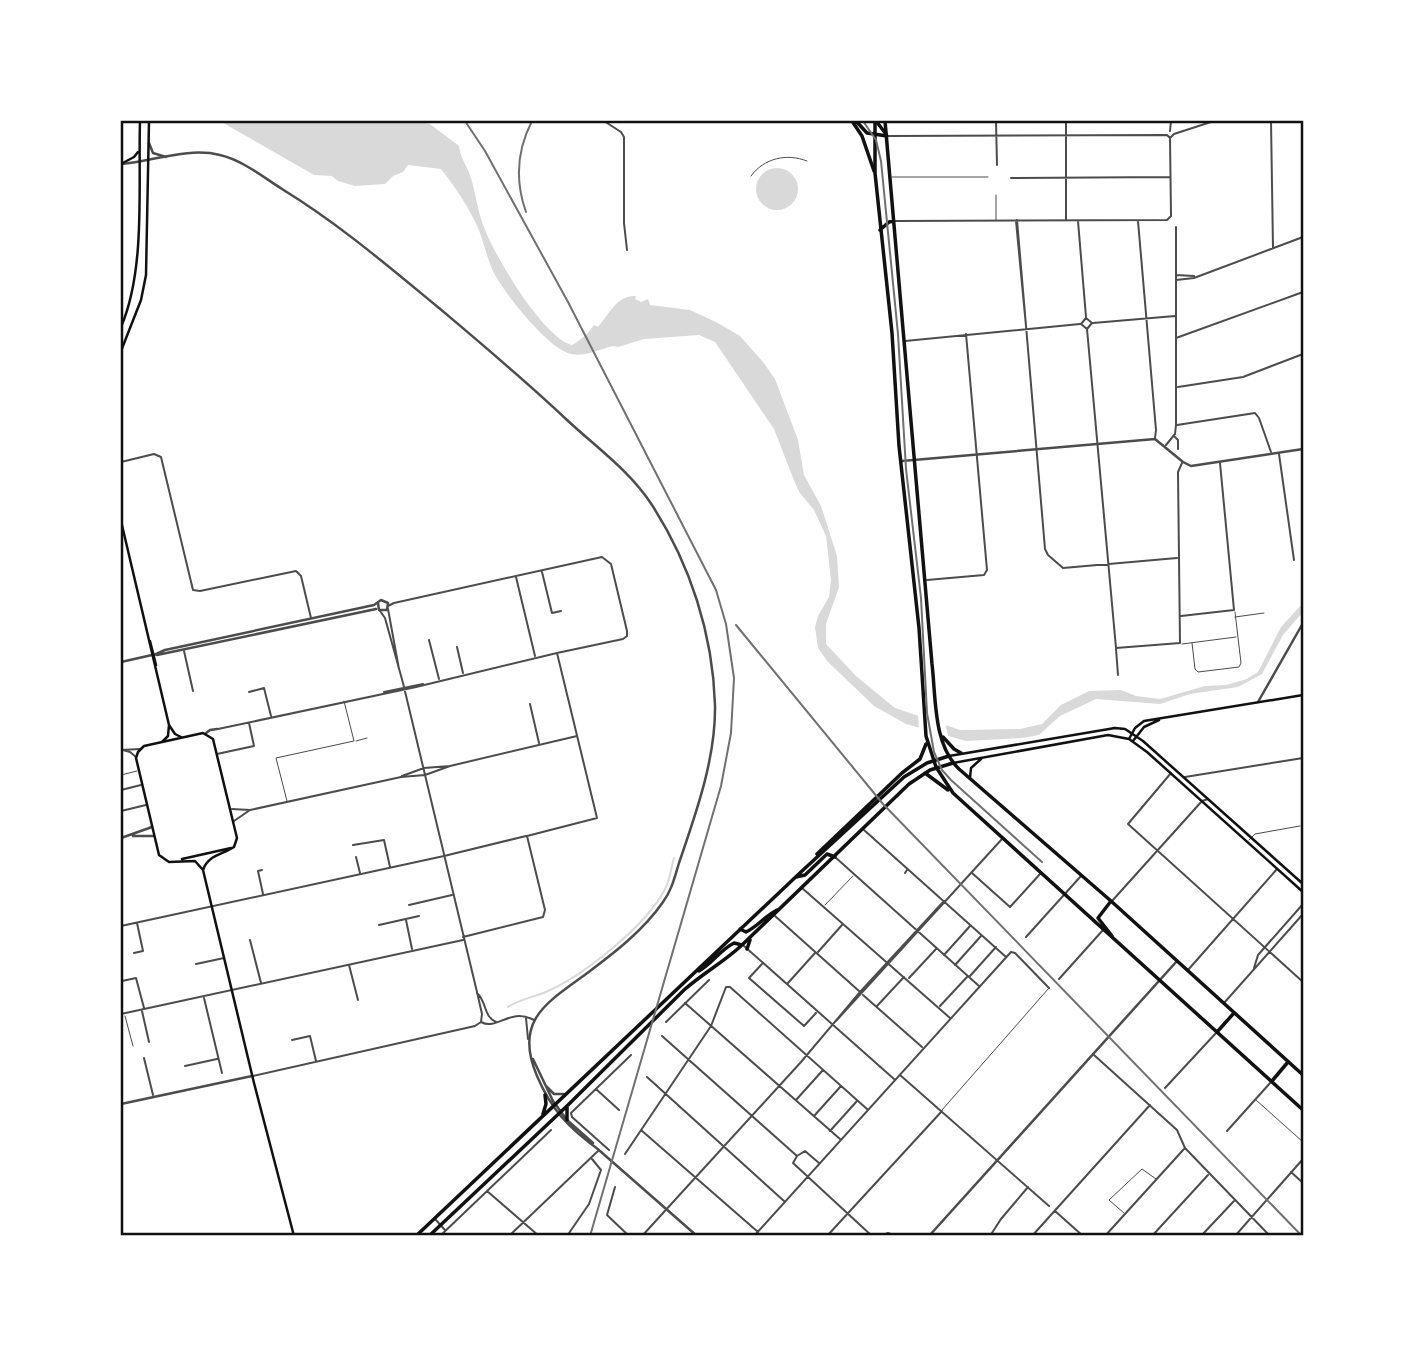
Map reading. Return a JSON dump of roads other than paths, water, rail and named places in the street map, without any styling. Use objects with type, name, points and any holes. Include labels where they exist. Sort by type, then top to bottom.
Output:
[{"type":"main road","points":[[121,327],[135,281],[140,121]]},
{"type":"main road","points":[[121,351],[122,342],[141,300],[146,275],[149,121]]},
{"type":"main road","points":[[854,121],[865,132],[887,136]]},
{"type":"main road","points":[[854,121],[863,136],[875,173]]},
{"type":"main road","points":[[875,121],[875,173],[918,616],[923,713],[933,761],[953,793]]},
{"type":"main road","points":[[875,121],[887,136]]},
{"type":"main road","points":[[886,121],[938,716],[941,736],[949,756],[953,763],[1111,901],[1303,1075]]},
{"type":"main road","points":[[121,164],[136,155],[139,144]]},
{"type":"main road","points":[[880,230],[888,222],[894,221]]},
{"type":"main road","points":[[121,521],[169,725],[168,736],[162,742]]},
{"type":"main road","points":[[1129,739],[1144,721],[1303,695]]},
{"type":"main road","points":[[1133,741],[1144,727],[1166,718]]},
{"type":"main road","points":[[169,725],[175,734],[183,738]]},
{"type":"main road","points":[[416,1236],[872,805],[904,777],[933,761],[961,753],[1115,728],[1132,733],[1303,884]]},
{"type":"main road","points":[[205,734],[212,737],[234,821],[237,838],[234,848],[169,862],[159,855],[136,758],[141,748],[205,734]]},
{"type":"main road","points":[[429,1236],[560,1113],[684,990],[742,945],[909,784],[936,767],[1108,735],[1129,739],[1171,773],[1303,892]]},
{"type":"main road","points":[[880,798],[902,773],[920,759],[925,750],[926,736]]},
{"type":"main road","points":[[941,736],[961,753]]},
{"type":"main road","points":[[970,778],[971,768],[984,758]]},
{"type":"main road","points":[[925,773],[953,793],[1303,1110]]},
{"type":"main road","points":[[203,870],[210,858],[234,848]]},
{"type":"main road","points":[[794,878],[804,875],[827,854],[835,857]]},
{"type":"main road","points":[[178,860],[195,861],[203,870],[295,1236]]},
{"type":"main road","points":[[1111,901],[1098,918],[1110,931],[1112,938]]},
{"type":"main road","points":[[740,929],[746,932],[750,930],[766,915],[782,907]]},
{"type":"main road","points":[[747,949],[750,937]]},
{"type":"main road","points":[[694,973],[705,967],[729,945],[742,945]]},
{"type":"main road","points":[[1217,1032],[1235,1013]]},
{"type":"main road","points":[[1272,1082],[1289,1061]]},
{"type":"main road","points":[[541,1116],[546,1107],[545,1095]]},
{"type":"main road","points":[[567,1121],[565,1113],[568,1105]]},
{"type":"street","points":[[604,121],[624,137],[624,223],[627,250]]},
{"type":"street","points":[[996,121],[997,165]]},
{"type":"street","points":[[1066,121],[1066,220]]},
{"type":"street","points":[[1167,135],[1171,121]]},
{"type":"street","points":[[1170,138],[1174,134],[1214,121]]},
{"type":"street","points":[[1270,121],[1273,248]]},
{"type":"street","points":[[1170,131],[1174,134]]},
{"type":"street","points":[[887,136],[1167,135],[1170,138],[1170,218],[1167,220],[894,221]]},
{"type":"street","points":[[149,141],[153,153],[170,157]]},
{"type":"street","points":[[121,164],[203,153],[228,157],[288,192],[354,237],[517,373],[627,474],[650,503],[682,562],[706,634],[713,678],[715,718],[706,772],[685,846],[667,897],[649,920],[601,962],[552,997],[534,1021],[530,1042],[534,1069],[545,1095],[553,1105],[587,1140],[697,1236]]},
{"type":"street","points":[[1011,178],[1171,177]]},
{"type":"street","points":[[1017,220],[1045,549],[1063,568],[1178,558]]},
{"type":"street","points":[[1078,220],[1086,318],[1082,324]]},
{"type":"street","points":[[1138,220],[1156,430],[1154,439]]},
{"type":"street","points":[[1165,446],[1174,436],[1176,425],[1175,227]]},
{"type":"street","points":[[1176,280],[1188,280],[1303,237]]},
{"type":"street","points":[[1176,275],[1199,275]]},
{"type":"street","points":[[1176,338],[1303,292]]},
{"type":"street","points":[[1086,318],[1092,323],[1176,316]]},
{"type":"street","points":[[1087,329],[1092,323]]},
{"type":"street","points":[[905,341],[1082,324],[1087,329],[1118,675]]},
{"type":"street","points":[[926,580],[984,575],[987,570],[965,334]]},
{"type":"street","points":[[1177,387],[1244,377],[1303,354]]},
{"type":"street","points":[[1176,425],[1255,414],[1259,418],[1272,454]]},
{"type":"street","points":[[1174,436],[1178,440],[1178,449]]},
{"type":"street","points":[[901,461],[1154,439],[1183,462],[1195,466],[1303,449]]},
{"type":"street","points":[[1279,453],[1294,560]]},
{"type":"street","points":[[121,462],[159,454],[194,590],[200,592],[296,571],[301,576],[312,622]]},
{"type":"street","points":[[1116,648],[1180,643],[1178,472],[1183,462]]},
{"type":"street","points":[[1179,616],[1234,610],[1220,462]]},
{"type":"street","points":[[205,734],[210,730],[380,694],[627,636],[612,566],[602,557],[394,603],[380,611]]},
{"type":"street","points":[[542,570],[552,613],[561,611]]},
{"type":"street","points":[[516,576],[535,658]]},
{"type":"street","points":[[153,655],[382,600],[387,606],[399,670]]},
{"type":"street","points":[[121,1104],[475,1026],[481,1021],[482,1014],[424,768],[385,618],[378,603]]},
{"type":"street","points":[[121,662],[184,651],[373,609],[380,611]]},
{"type":"street","points":[[1258,703],[1303,623]]},
{"type":"street","points":[[429,640],[439,680]]},
{"type":"street","points":[[457,647],[464,674]]},
{"type":"street","points":[[184,651],[193,691]]},
{"type":"street","points":[[121,926],[444,856],[597,818],[557,653]]},
{"type":"street","points":[[249,692],[264,688],[271,717]]},
{"type":"street","points":[[530,704],[540,744]]},
{"type":"street","points":[[217,754],[254,746],[249,722]]},
{"type":"street","points":[[212,737],[217,729]]},
{"type":"street","points":[[401,777],[424,768],[450,765],[578,736]]},
{"type":"street","points":[[121,750],[141,748]]},
{"type":"street","points":[[121,750],[130,752],[136,758]]},
{"type":"street","points":[[1184,778],[1303,759]]},
{"type":"street","points":[[230,808],[250,810],[401,777],[425,775],[450,765]]},
{"type":"street","points":[[1171,773],[1128,824],[1303,982]]},
{"type":"street","points":[[121,790],[142,785]]},
{"type":"street","points":[[1111,901],[1202,801],[1208,799]]},
{"type":"street","points":[[121,811],[147,804]]},
{"type":"street","points":[[234,821],[250,810]]},
{"type":"street","points":[[121,838],[152,827]]},
{"type":"street","points":[[863,829],[1007,957]]},
{"type":"street","points":[[130,836],[155,836]]},
{"type":"street","points":[[123,1014],[413,950],[544,915],[527,836]]},
{"type":"street","points":[[642,1236],[1003,838]]},
{"type":"street","points":[[353,845],[384,839],[390,868]]},
{"type":"street","points":[[356,857],[360,874]]},
{"type":"street","points":[[835,857],[980,987]]},
{"type":"street","points":[[1187,971],[1277,869]]},
{"type":"street","points":[[254,872],[262,870]]},
{"type":"street","points":[[258,871],[263,895]]},
{"type":"street","points":[[971,872],[1010,907],[1040,874]]},
{"type":"street","points":[[1026,937],[1082,876]]},
{"type":"street","points":[[802,888],[951,1018]]},
{"type":"street","points":[[410,905],[453,895]]},
{"type":"street","points":[[1253,969],[1255,959],[1303,904]]},
{"type":"street","points":[[1224,1003],[1303,914]]},
{"type":"street","points":[[774,915],[924,1048]]},
{"type":"street","points":[[379,925],[419,916]]},
{"type":"street","points":[[405,919],[413,950]]},
{"type":"street","points":[[134,953],[143,951],[136,922]]},
{"type":"street","points":[[787,985],[842,924]]},
{"type":"street","points":[[944,955],[971,925]]},
{"type":"street","points":[[1059,979],[1103,930]]},
{"type":"street","points":[[956,965],[982,935]]},
{"type":"street","points":[[250,940],[261,984]]},
{"type":"street","points":[[742,945],[895,1080]]},
{"type":"street","points":[[939,1008],[996,947]]},
{"type":"street","points":[[908,980],[936,948]]},
{"type":"street","points":[[754,1236],[1011,952],[1016,953],[1049,988]]},
{"type":"street","points":[[196,964],[225,958]]},
{"type":"street","points":[[929,1236],[1177,961]]},
{"type":"street","points":[[763,963],[749,978],[804,1026],[817,1012]]},
{"type":"street","points":[[349,964],[358,1000]]},
{"type":"street","points":[[877,1007],[904,977]]},
{"type":"street","points":[[122,981],[136,978],[149,1042]]},
{"type":"street","points":[[666,1022],[709,980]]},
{"type":"street","points":[[625,1154],[711,1026],[726,987],[868,1109]]},
{"type":"street","points":[[477,992],[481,996],[487,1016],[496,1022]]},
{"type":"street","points":[[203,997],[222,1073]]},
{"type":"street","points":[[685,1003],[841,1140]]},
{"type":"street","points":[[481,1021],[486,1025],[517,1015],[534,1021]]},
{"type":"street","points":[[526,1017],[526,1037],[530,1042]]},
{"type":"street","points":[[1165,1088],[1217,1032]]},
{"type":"street","points":[[662,1035],[797,1156]]},
{"type":"street","points":[[292,1040],[310,1036],[316,1062]]},
{"type":"street","points":[[609,1150],[571,1115],[631,1055]]},
{"type":"street","points":[[1093,1055],[1177,1130],[1185,1149],[1270,1236]]},
{"type":"street","points":[[144,1058],[153,1096]]},
{"type":"street","points":[[533,1058],[553,1105]]},
{"type":"street","points":[[185,1066],[218,1059]]},
{"type":"street","points":[[796,1100],[824,1070]]},
{"type":"street","points":[[900,1074],[1049,1206]]},
{"type":"street","points":[[647,1077],[785,1201]]},
{"type":"street","points":[[1227,1131],[1272,1082]]},
{"type":"street","points":[[544,1083],[554,1094],[568,1094]]},
{"type":"street","points":[[814,1116],[841,1085]]},
{"type":"street","points":[[596,1089],[620,1110]]},
{"type":"street","points":[[830,1131],[858,1100]]},
{"type":"street","points":[[1032,1236],[1150,1105]]},
{"type":"street","points":[[827,1236],[942,1110]]},
{"type":"street","points":[[551,1121],[567,1121]]},
{"type":"street","points":[[640,1129],[758,1232]]},
{"type":"street","points":[[440,1236],[551,1130]]},
{"type":"street","points":[[587,1140],[592,1135]]},
{"type":"street","points":[[1105,1236],[1185,1149]]},
{"type":"street","points":[[509,1236],[599,1150]]},
{"type":"street","points":[[819,1163],[805,1151],[797,1156],[793,1163],[872,1236]]},
{"type":"street","points":[[567,1236],[589,1204],[601,1170],[591,1158]]},
{"type":"street","points":[[1234,1236],[1303,1159]]},
{"type":"street","points":[[1291,1172],[1303,1183]]},
{"type":"street","points":[[1152,1236],[1210,1174]]},
{"type":"street","points":[[615,1186],[607,1215],[629,1236]]},
{"type":"street","points":[[990,1236],[1028,1187]]},
{"type":"street","points":[[487,1191],[539,1236]]},
{"type":"street","points":[[1201,1236],[1234,1200]]},
{"type":"street","points":[[1054,1211],[1083,1236]]},
{"type":"street","points":[[435,1219],[446,1231]]},
{"type":"street","points":[[881,1236],[888,1233],[896,1236]]},
{"type":"lane","points":[[751,176],[763,164],[782,157],[807,161]]},
{"type":"lane","points":[[891,177],[988,177]]},
{"type":"lane","points":[[996,195],[996,220]]},
{"type":"lane","points":[[1192,643],[1195,669],[1198,671],[1239,667],[1241,663],[1234,610]]},
{"type":"lane","points":[[1236,617],[1264,613]]},
{"type":"lane","points":[[1180,643],[1238,637]]},
{"type":"lane","points":[[344,701],[354,741]]},
{"type":"lane","points":[[287,801],[276,758],[367,738]]},
{"type":"lane","points":[[121,775],[139,770]]},
{"type":"lane","points":[[1247,841],[1261,832],[1300,826]]},
{"type":"lane","points":[[823,907],[854,874]]},
{"type":"lane","points":[[942,1110],[1049,988]]},
{"type":"lane","points":[[123,1014],[133,1046]]},
{"type":"lane","points":[[1256,1100],[1303,1142]]},
{"type":"lane","points":[[1125,1214],[1109,1200],[1142,1169],[1157,1180]]},
{"type":"waterway","points":[[508,1007],[563,984],[630,933],[665,889],[674,858]]},
{"type":"tram line","points":[[863,121],[876,140],[881,161],[898,334],[906,469],[921,598],[927,713],[934,752],[942,770],[951,780],[1042,862]]},
{"type":"railway","points":[[465,121],[485,151],[568,302],[716,590],[726,624],[734,678],[731,733],[721,786],[590,1236]]},
{"type":"railway","points":[[526,212],[520,189],[519,166],[523,143],[532,121]]},
{"type":"railway","points":[[736,625],[883,804],[1302,1236]]}]
